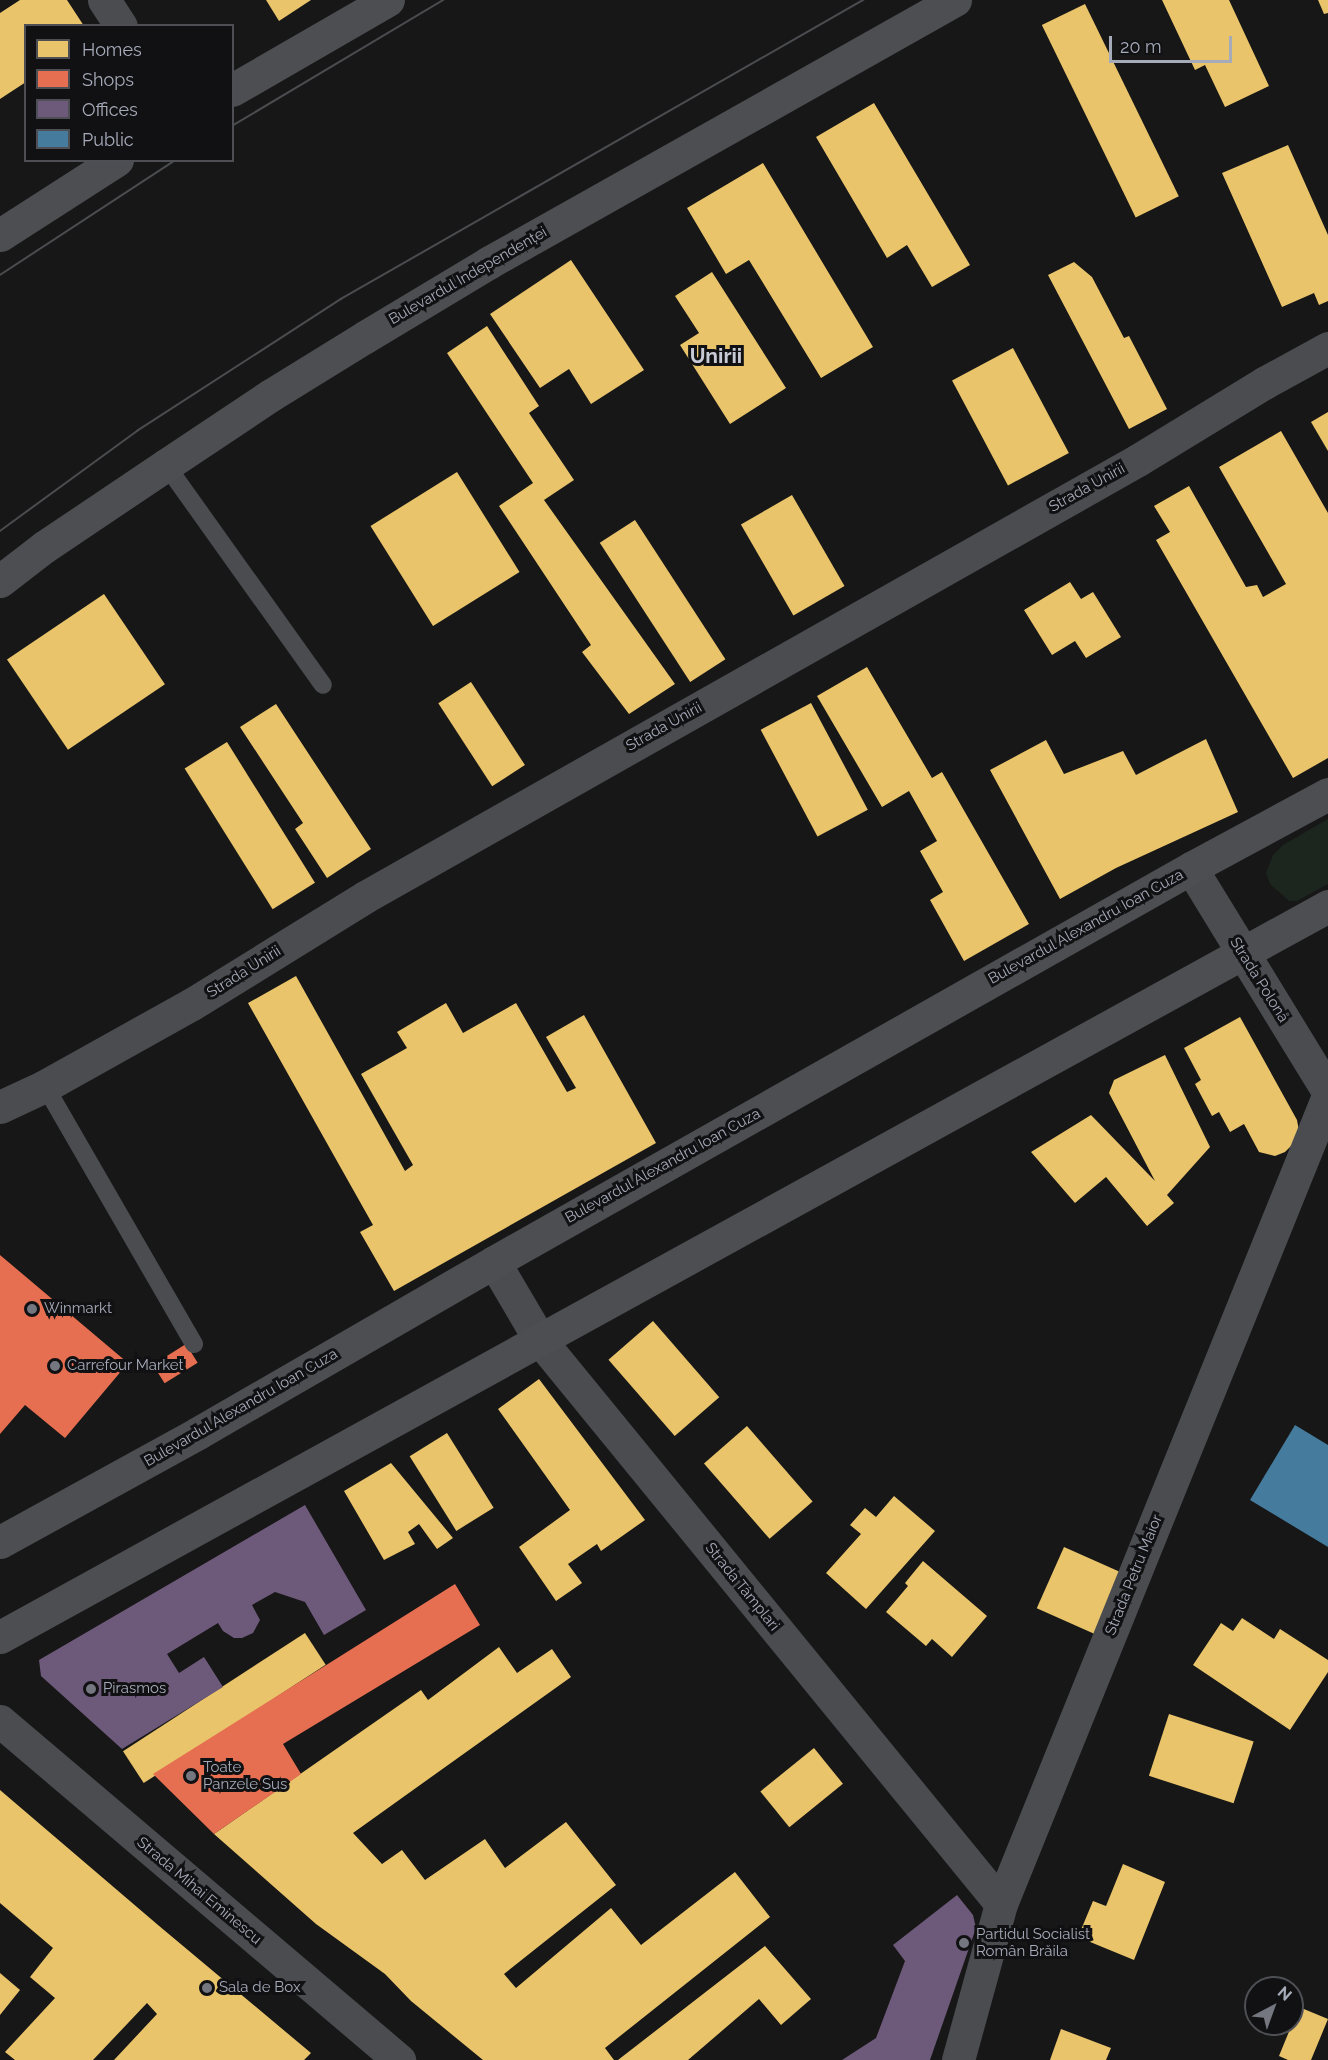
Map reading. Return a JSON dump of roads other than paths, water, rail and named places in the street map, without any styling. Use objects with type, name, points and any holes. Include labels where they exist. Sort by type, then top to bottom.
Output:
[{"type":"main road","points":[[234,89],[388,0]]},
{"type":"main road","name":"Bulevardul Independenței","points":[[0,581],[44,547],[271,395],[488,263],[938,4]]},
{"type":"main road","points":[[0,235],[114,162]]},
{"type":"main road","name":"Bulevardul Alexandru Ioan Cuza","points":[[0,1542],[188,1439],[494,1262],[1191,868],[1328,795]]},
{"type":"main road","points":[[0,1637],[1242,951],[1328,906]]},
{"type":"street","points":[[104,0],[120,24]]},
{"type":"street","name":"Strada Unirii","points":[[0,1107],[45,1086],[192,1004],[375,891],[1138,460],[1264,383],[1328,348]]},
{"type":"street","name":"Strada Polonă","points":[[1191,868],[1328,1094]]},
{"type":"street","name":"Strada Petru Maior","points":[[958,2060],[1001,1904],[1328,1094]]},
{"type":"street","name":"Strada Tâmplari","points":[[494,1262],[540,1340],[1001,1904]]},
{"type":"street","name":"Strada Mihai Eminescu","points":[[0,1721],[399,2060]]},
{"type":"lane","points":[[166,465],[323,685]]},
{"type":"lane","points":[[45,1086],[194,1344]]},
{"type":"tram line","points":[[234,125],[443,0]]},
{"type":"tram line","points":[[0,531],[137,431],[341,299],[863,0]]},
{"type":"tram line","points":[[0,275],[173,162]]},
{"type":"place","name":"Winmarkt","points":[[32,1309]]},
{"type":"place","name":"Carrefour Market","points":[[55,1366]]},
{"type":"place","name":"Pirasmos","points":[[91,1689]]},
{"type":"place","name":"Toate Panzele Sus","points":[[191,1776]]},
{"type":"place","name":"Partidul Socialist Român Brăila","points":[[964,1943]]},
{"type":"place","name":"Sala de Box","points":[[207,1988]]},
{"type":"district","name":"Unirii","points":[[716,356]]}]
